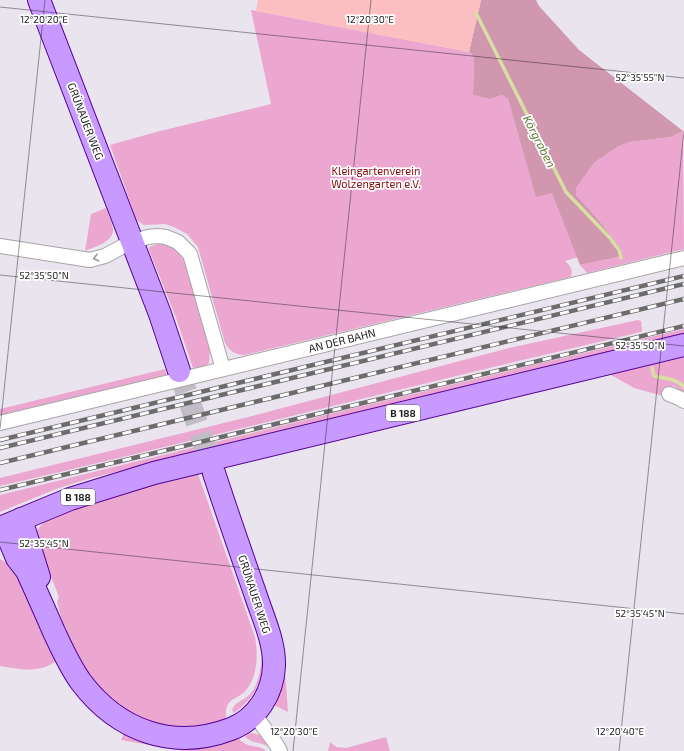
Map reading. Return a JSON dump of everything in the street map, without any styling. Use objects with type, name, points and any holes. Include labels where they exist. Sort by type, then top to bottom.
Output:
[{"type":"main road","name":"GRÜNAUER WEG","points":[[38,0],[132,242],[165,329],[179,371]]},
{"type":"main road","name":"B 188","points":[[8,525],[70,499],[154,473],[684,346]]},
{"type":"main road","name":"GRÜNAUER WEG","points":[[8,525],[9,554],[27,571],[60,644],[81,682],[104,707],[130,724],[169,738],[184,739],[214,735],[236,727],[254,714],[266,698],[272,681],[274,665],[272,647],[214,473]]},
{"type":"main road","name":"GRÜNAUER WEG","points":[[8,525],[27,537],[35,568],[47,596],[56,625],[60,644]]},
{"type":"street","points":[[0,246],[90,260],[105,256],[132,242],[148,237],[166,237],[178,242],[190,254],[222,369]]},
{"type":"street","name":"AN DER BAHN","points":[[0,423],[684,258]]},
{"type":"street","points":[[669,394],[684,401]]},
{"type":"street","points":[[254,714],[280,751]]},
{"type":"green space","name":"Kleingartenverein Wolzengarten e.V.","points":[[251,10],[469,52],[472,54],[474,58],[473,95],[490,99],[502,95],[508,99],[536,196],[552,192],[578,257],[565,261],[571,268],[571,277],[245,355],[238,354],[231,350],[225,343],[198,247],[187,234],[174,227],[165,224],[144,225],[136,219],[110,145],[156,132],[271,104]]},
{"type":"green space","points":[[683,131],[684,249],[587,273],[580,265],[613,258],[621,249],[601,223],[576,195],[576,188],[595,162],[619,146],[630,142],[671,137]]},
{"type":"green space","points":[[106,208],[113,229],[112,234],[107,241],[85,251],[91,214]]},
{"type":"green space","points":[[158,244],[171,247],[181,256],[186,264],[210,346],[209,363],[204,367],[193,368],[175,315],[149,250],[149,247]]},
{"type":"green space","points":[[638,320],[641,321],[641,332],[0,486],[0,478],[248,417],[509,348]]},
{"type":"green space","points":[[684,329],[684,335],[91,478],[56,489],[0,512],[0,495]]},
{"type":"green space","points":[[684,353],[684,393],[673,386],[667,389],[663,396],[634,388],[606,372]]},
{"type":"green space","points":[[165,369],[167,375],[0,415],[0,409]]},
{"type":"green space","points":[[197,471],[255,637],[257,657],[251,683],[243,693],[229,702],[226,711],[226,718],[215,723],[185,729],[135,719],[94,687],[67,640],[57,602],[59,597],[51,577],[44,574],[36,536],[37,531],[43,523],[67,510]]},
{"type":"green space","points":[[0,559],[10,565],[18,573],[56,661],[43,668],[29,670],[0,666]]},
{"type":"green space","points":[[262,648],[263,658],[262,668],[258,685],[254,693],[242,707],[234,713],[232,710],[235,705],[252,692],[258,680],[262,660]]},
{"type":"green space","points":[[283,662],[288,712],[274,705],[280,688]]},
{"type":"green space","points":[[126,729],[210,746],[238,738],[246,744],[259,747],[266,751],[184,751],[121,740]]},
{"type":"green space","points":[[249,733],[260,735],[271,749],[245,737]]},
{"type":"green space","points":[[386,737],[390,751],[328,751],[330,742],[336,747],[346,748]]},
{"type":"shaded area","points":[[258,0],[481,0],[469,52],[256,11]]},
{"type":"shaded area","points":[[481,0],[536,0],[539,6],[579,50],[683,131],[671,137],[630,142],[619,146],[595,162],[576,188],[576,195],[601,223],[621,249],[619,256],[580,265],[552,193],[536,197],[508,99],[502,95],[490,99],[473,95],[474,58],[469,52]]},
{"type":"waterway","name":"Körgraben","points":[[476,13],[566,192],[610,238],[619,250],[621,258]]},
{"type":"waterway","name":"Körgraben","points":[[652,368],[654,376],[666,378],[681,384],[684,387]]},
{"type":"tunnel","points":[[179,371],[214,473]]},
{"type":"railway","points":[[0,440],[684,276]]},
{"type":"railway","points":[[0,448],[684,284]]},
{"type":"railway","points":[[0,463],[684,299]]},
{"type":"railway","points":[[0,490],[684,326]]}]
